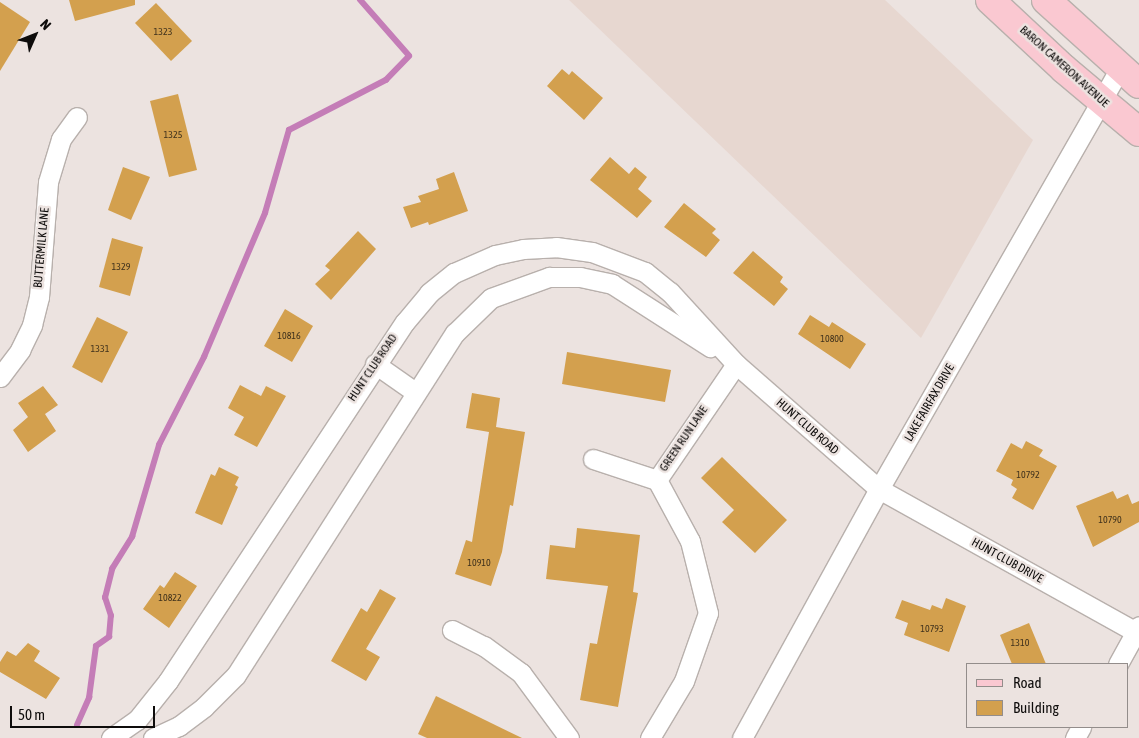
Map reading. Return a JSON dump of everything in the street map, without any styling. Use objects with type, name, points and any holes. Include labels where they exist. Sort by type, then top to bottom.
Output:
[{"type":"main road","name":"BARON CAMERON AVENUE","points":[[990,0],[1101,101],[1139,132]]},
{"type":"main road","points":[[1046,0],[1130,77]]},
{"type":"street","name":"LAKE FAIRFAX DRIVE","points":[[742,738],[879,489],[1101,101],[1130,77]]},
{"type":"street","name":"BUTTERMILK LANE","points":[[0,377],[20,350],[32,325],[39,297],[48,182],[61,139],[76,117]]},
{"type":"street","name":"HUNT CLUB ROAD","points":[[111,738],[138,720],[168,681],[375,364],[429,293],[454,273],[495,255],[523,249],[556,247],[592,252],[645,272],[670,292],[736,364],[879,489]]},
{"type":"street","name":"HUNT CLUB ROAD","points":[[153,738],[179,726],[204,707],[236,675],[416,392],[455,333],[474,311],[509,289],[549,276],[580,277],[612,284],[736,364]]},
{"type":"street","points":[[375,364],[416,392]]},
{"type":"street","name":"GREEN RUN LANE","points":[[650,738],[684,681],[708,613],[690,541],[657,480],[736,364]]},
{"type":"street","points":[[593,459],[657,480]]},
{"type":"street","name":"HUNT CLUB DRIVE","points":[[879,489],[1137,629]]},
{"type":"street","points":[[1119,663],[1137,629]]},
{"type":"street","points":[[452,630],[484,646],[521,673],[569,738]]},
{"type":"shaded area","points":[[569,0],[885,0],[1033,140],[921,338]]},
{"type":"building","points":[[69,0],[135,0],[135,5],[75,21]]},
{"type":"building","points":[[0,2],[30,22],[0,71]]},
{"type":"building","points":[[156,3],[192,41],[171,61],[135,23]]},
{"type":"building","points":[[562,69],[569,75],[572,71],[603,98],[584,120],[547,86]]},
{"type":"building","points":[[178,94],[197,170],[169,177],[150,101]]},
{"type":"building","points":[[610,157],[629,174],[635,167],[647,177],[638,189],[652,201],[637,218],[590,180]]},
{"type":"building","points":[[123,167],[150,177],[131,220],[108,210]]},
{"type":"building","points":[[454,172],[468,211],[429,225],[428,222],[411,228],[403,207],[421,202],[418,196],[439,189],[436,179]]},
{"type":"building","points":[[684,203],[716,229],[712,233],[720,240],[706,257],[664,227]]},
{"type":"building","points":[[358,231],[376,249],[331,300],[315,284],[330,270],[325,266]]},
{"type":"building","points":[[112,238],[143,247],[130,296],[99,287]]},
{"type":"building","points":[[753,251],[783,277],[780,282],[788,289],[774,306],[733,273]]},
{"type":"building","points":[[285,309],[313,326],[292,362],[264,346]]},
{"type":"building","points":[[810,315],[829,327],[832,322],[866,344],[850,369],[798,334]]},
{"type":"building","points":[[97,317],[128,332],[102,383],[72,367]]},
{"type":"building","points":[[567,352],[671,370],[665,402],[562,384]]},
{"type":"building","points":[[240,385],[261,396],[266,386],[286,396],[257,447],[234,435],[244,417],[228,408]]},
{"type":"building","points":[[43,386],[58,405],[45,414],[56,431],[28,452],[13,430],[28,417],[18,403]]},
{"type":"building","points":[[472,393],[500,398],[496,427],[525,432],[513,506],[510,505],[502,552],[491,586],[455,574],[466,540],[472,542],[489,432],[466,428]]},
{"type":"building","points":[[1026,441],[1043,450],[1039,456],[1057,466],[1033,510],[1012,498],[1017,489],[1011,485],[1013,480],[996,471],[1011,443],[1022,449]]},
{"type":"building","points":[[722,457],[787,520],[755,553],[722,522],[734,510],[701,478]]},
{"type":"building","points":[[219,467],[239,477],[235,485],[238,487],[222,525],[195,513],[211,474],[215,476]]},
{"type":"building","points":[[1113,491],[1117,499],[1128,494],[1132,504],[1139,501],[1139,522],[1093,547],[1076,506]]},
{"type":"building","points":[[577,528],[640,535],[633,592],[638,593],[618,707],[580,700],[590,643],[597,644],[608,586],[546,579],[550,545],[575,548]]},
{"type":"building","points":[[175,572],[197,586],[169,628],[143,609],[160,585],[164,588]]},
{"type":"building","points":[[380,589],[396,598],[366,649],[380,657],[366,681],[331,661],[361,608],[367,612]]},
{"type":"building","points":[[946,598],[966,606],[949,652],[904,635],[908,623],[895,618],[902,600],[930,610],[932,605],[942,609]]},
{"type":"building","points":[[1029,623],[1046,663],[1012,663],[1000,635]]},
{"type":"building","points":[[28,643],[40,651],[34,661],[60,678],[46,699],[0,672],[0,662],[7,651],[16,656]]},
{"type":"building","points":[[436,696],[522,738],[427,738],[418,734]]},
{"type":"waterway","points":[[77,725],[89,698],[96,646],[109,637],[111,616],[105,598],[112,569],[132,537],[159,445],[204,357],[265,213],[289,130],[386,80],[409,56],[360,0]]}]
